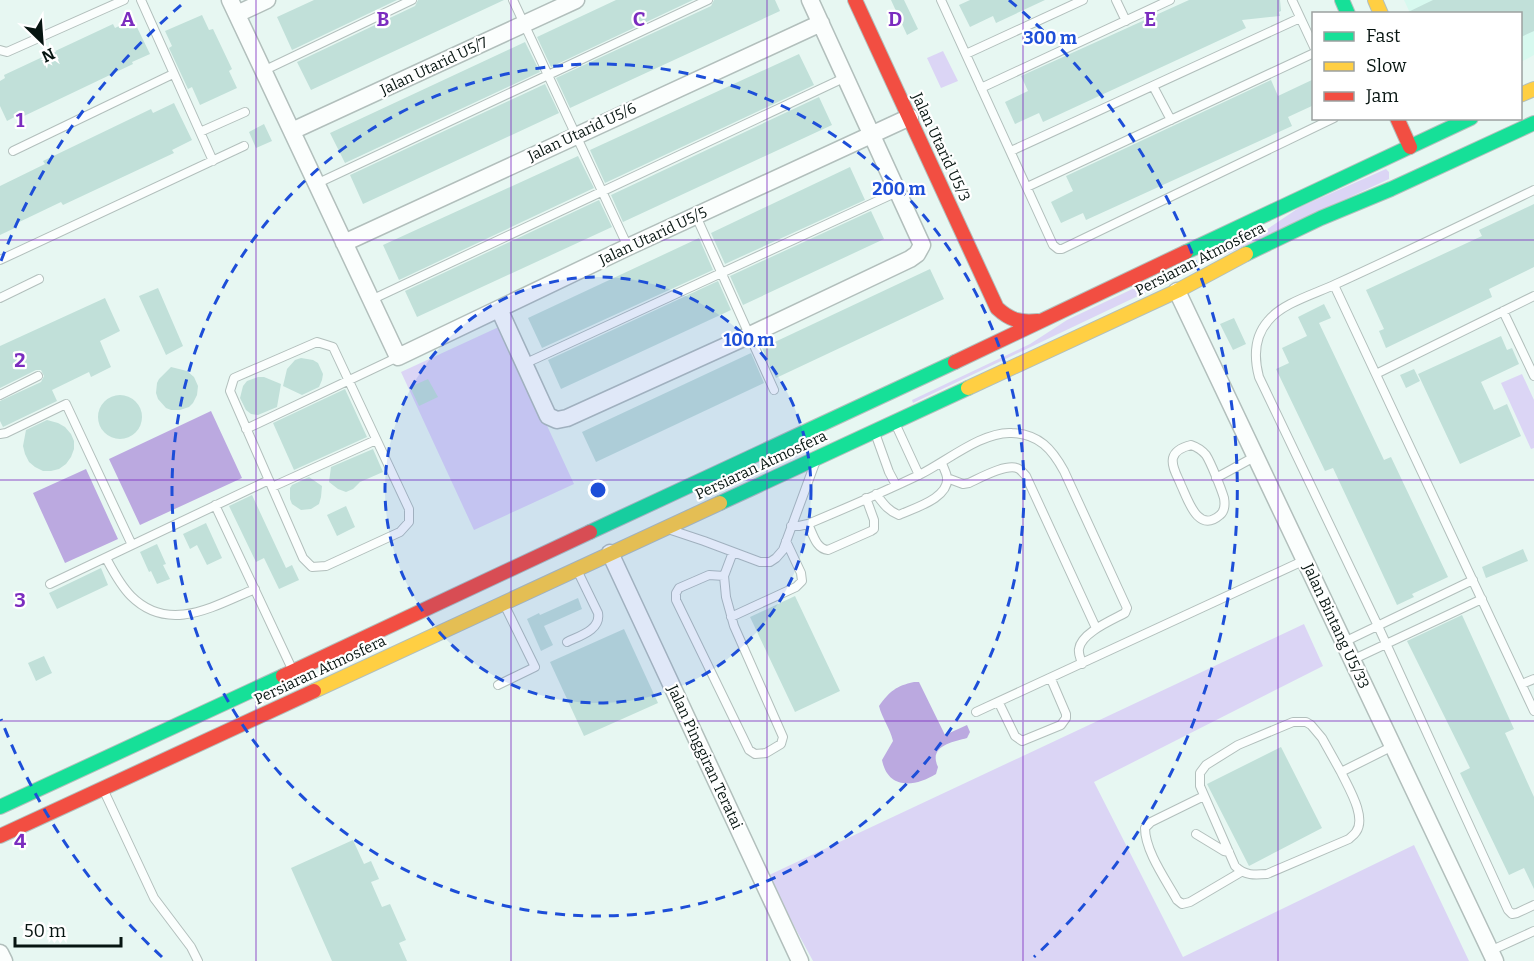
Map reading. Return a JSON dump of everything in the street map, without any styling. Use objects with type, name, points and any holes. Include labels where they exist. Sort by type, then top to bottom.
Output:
[{"type":"street","points":[[267,0],[233,7],[398,357]]},
{"type":"street","name":"Jalan Utarid U5/7","points":[[292,131],[576,0]]},
{"type":"street","points":[[499,309],[548,416],[557,420],[567,418],[750,335],[917,254],[922,245],[810,0]]},
{"type":"street","name":"Jalan Utarid U5/3","points":[[855,0],[997,308]]},
{"type":"street","name":"Jalan Utarid U5/6","points":[[344,243],[820,23]]},
{"type":"street","name":"Jalan Utarid U5/5","points":[[398,357],[909,117]]},
{"type":"street","points":[[1398,120],[1410,147]]},
{"type":"street","points":[[1431,120],[1438,134]]},
{"type":"street","name":"Persiaran Atmosfera","points":[[0,807],[860,406],[879,412],[886,394],[1467,120]]},
{"type":"street","points":[[1438,152],[1447,151],[1534,121]]},
{"type":"street","name":"Persiaran Atmosfera","points":[[0,836],[817,457],[883,421],[1177,291],[1234,260],[1321,218],[1400,185],[1534,121]]},
{"type":"street","points":[[1321,218],[1391,182],[1423,159]]},
{"type":"street","points":[[1177,291],[1192,261],[1246,231],[1279,207]]},
{"type":"street","name":"Jalan Bintang U5/33","points":[[1177,291],[1492,956]]},
{"type":"street","points":[[997,308],[1008,319],[1024,323],[1043,320]]},
{"type":"street","points":[[978,351],[990,337],[997,308]]},
{"type":"street","name":"Jalan Pinggiran Teratai","points":[[610,553],[800,961]]},
{"type":"street","points":[[0,953],[4,961]]},
{"type":"lane","points":[[0,50],[7,52],[124,0]]},
{"type":"lane","points":[[141,0],[213,160]]},
{"type":"lane","points":[[263,70],[412,0]]},
{"type":"lane","points":[[513,0],[628,247]]},
{"type":"lane","points":[[316,184],[708,0]]},
{"type":"lane","points":[[941,0],[1056,248],[1060,249],[1330,120]]},
{"type":"lane","points":[[966,54],[1083,0]]},
{"type":"lane","points":[[1116,0],[1125,21]]},
{"type":"lane","points":[[981,88],[1170,0]]},
{"type":"lane","points":[[1292,0],[1312,43]]},
{"type":"lane","points":[[1011,151],[1300,18]]},
{"type":"lane","points":[[1027,187],[1312,54]]},
{"type":"lane","points":[[13,151],[173,74]]},
{"type":"lane","points":[[371,300],[846,77]]},
{"type":"lane","points":[[1153,86],[1171,120]]},
{"type":"lane","points":[[200,132],[245,111]]},
{"type":"lane","points":[[0,260],[244,146]]},
{"type":"lane","points":[[1534,190],[1281,309],[1268,320],[1260,333],[1256,346],[1255,364],[1259,377],[1378,626],[1508,910],[1512,914],[1517,914],[1534,905]]},
{"type":"lane","points":[[524,364],[897,192]]},
{"type":"lane","points":[[696,216],[774,390]]},
{"type":"lane","points":[[0,298],[39,279]]},
{"type":"lane","points":[[1334,285],[1534,711]]},
{"type":"lane","points":[[1376,374],[1534,296]]},
{"type":"lane","points":[[1503,311],[1534,376]]},
{"type":"lane","points":[[317,342],[333,347],[409,509],[409,522],[400,532],[326,566],[312,567],[303,558],[246,429],[230,391],[234,378],[317,342]]},
{"type":"lane","points":[[246,429],[398,357]]},
{"type":"lane","points":[[0,395],[38,376]]},
{"type":"lane","points":[[0,434],[66,404],[132,545]]},
{"type":"lane","points":[[883,421],[919,474]]},
{"type":"lane","points":[[883,421],[889,472],[896,485]]},
{"type":"lane","points":[[791,526],[808,524],[876,494],[996,434],[1013,433],[1035,438],[1048,447],[1064,471],[1126,608],[1125,613],[1096,628],[1082,641],[1079,647],[1082,664]]},
{"type":"lane","points":[[50,584],[215,505],[376,440]]},
{"type":"lane","points":[[1191,445],[1199,447],[1207,456],[1216,478],[1224,499],[1223,511],[1209,521],[1203,520],[1192,509],[1174,467],[1174,455],[1180,448],[1191,445]]},
{"type":"lane","points":[[1216,478],[1256,456]]},
{"type":"lane","points":[[664,528],[760,562],[770,562],[783,550],[817,457]]},
{"type":"lane","points":[[876,494],[887,508],[899,515],[937,497],[945,487],[947,478],[942,463]]},
{"type":"lane","points":[[947,478],[963,484],[969,483],[1005,467],[1019,469],[1026,476],[1096,628]]},
{"type":"lane","points":[[808,524],[819,547],[823,550],[828,550],[871,531],[874,529],[874,520],[866,498]]},
{"type":"lane","points":[[215,505],[294,671]]},
{"type":"lane","points":[[731,617],[796,587],[801,581],[801,573],[786,540]]},
{"type":"lane","points":[[724,576],[709,575],[679,588],[676,592],[676,600],[748,750],[755,754],[766,753],[781,744],[783,737],[731,617],[724,576],[733,552]]},
{"type":"lane","points":[[105,558],[131,596],[145,608],[157,613],[181,615],[198,613],[255,589]]},
{"type":"lane","points":[[976,712],[1305,560]]},
{"type":"lane","points":[[567,642],[588,632],[596,626],[599,619],[577,569]]},
{"type":"lane","points":[[1344,642],[1473,580]]},
{"type":"lane","points":[[1353,660],[1482,599]]},
{"type":"lane","points":[[498,685],[535,667],[504,603]]},
{"type":"lane","points":[[999,703],[1015,736],[1022,741],[1061,725],[1066,714],[1051,679]]},
{"type":"lane","points":[[1522,684],[1534,679]]},
{"type":"lane","points":[[1293,722],[1306,722],[1322,738],[1341,772],[1359,812],[1360,821],[1357,832],[1349,839],[1268,874],[1253,875],[1241,872],[1235,866],[1204,796],[1199,777],[1206,765],[1238,746],[1293,722]]},
{"type":"lane","points":[[1341,772],[1393,746]]},
{"type":"lane","points":[[102,788],[154,898],[191,947],[198,961]]},
{"type":"lane","points":[[1204,796],[1151,822],[1145,828],[1148,844],[1156,862],[1177,900],[1182,904],[1190,902],[1241,872]]},
{"type":"lane","points":[[1196,834],[1229,852]]},
{"type":"lane","points":[[1492,956],[1534,931]]},
{"type":"shaded area","points":[[1404,0],[1534,0],[1534,55],[1522,61],[1522,12],[1410,12]]},
{"type":"shaded area","points":[[943,51],[958,81],[941,88],[927,58]]},
{"type":"shaded area","points":[[1386,169],[1389,172],[1389,179],[1196,268],[1201,262],[1260,234],[1300,207]]},
{"type":"shaded area","points":[[1183,265],[1180,276],[913,403],[912,400],[1030,344],[1067,320]]},
{"type":"shaded area","points":[[501,326],[574,484],[474,530],[401,372]]},
{"type":"shaded area","points":[[1522,374],[1534,400],[1534,448],[1531,449],[1501,383]]},
{"type":"shaded area","points":[[211,411],[242,478],[140,525],[109,459]]},
{"type":"shaded area","points":[[86,469],[118,539],[65,563],[33,493]]},
{"type":"shaded area","points":[[1304,624],[1323,666],[1094,782],[1183,957],[1414,845],[1469,961],[813,961],[767,876]]},
{"type":"shaded area","points":[[919,682],[945,735],[967,725],[970,732],[967,738],[949,743],[939,750],[936,754],[938,767],[936,774],[920,782],[903,783],[890,777],[885,770],[882,760],[893,741],[879,706],[894,690]]},
{"type":"building","points":[[314,0],[397,0],[292,50],[277,17]]},
{"type":"building","points":[[418,0],[504,0],[311,90],[297,62],[415,6]]},
{"type":"building","points":[[616,0],[693,0],[551,67],[537,37]]},
{"type":"building","points":[[714,0],[775,0],[780,11],[570,108],[556,78],[711,6]]},
{"type":"building","points":[[891,0],[904,0],[918,29],[907,35]]},
{"type":"building","points":[[970,0],[1045,0],[996,23],[993,16],[970,27],[959,5]]},
{"type":"building","points":[[1189,0],[1280,0],[1281,11],[1280,16],[1242,20],[1246,28],[1043,122],[1039,113],[1015,124],[1005,102],[1028,91],[1021,76]]},
{"type":"building","points":[[1433,0],[1534,0],[1534,31],[1522,37],[1522,12],[1408,12]]},
{"type":"building","points":[[202,15],[209,30],[213,29],[232,69],[229,71],[237,88],[200,105],[192,87],[188,89],[169,48],[172,46],[165,31]]},
{"type":"building","points":[[133,19],[150,54],[24,116],[22,113],[7,121],[0,106],[0,81],[5,78],[4,75],[113,24],[115,28]]},
{"type":"building","points":[[525,42],[540,72],[345,163],[330,133]]},
{"type":"building","points":[[799,54],[814,85],[605,183],[590,150]]},
{"type":"building","points":[[1271,80],[1278,96],[1312,80],[1312,106],[1288,117],[1292,126],[1086,220],[1083,213],[1061,223],[1051,202],[1073,191],[1066,176]]},
{"type":"building","points":[[545,84],[559,113],[363,204],[350,175]]},
{"type":"building","points":[[819,97],[832,125],[623,222],[611,195]]},
{"type":"building","points":[[174,103],[192,140],[172,150],[174,153],[63,205],[61,202],[15,224],[17,227],[0,235],[0,186],[45,164],[43,161],[151,109],[153,113]]},
{"type":"building","points":[[264,124],[272,141],[256,148],[249,132]]},
{"type":"building","points":[[578,156],[594,188],[399,280],[383,245]]},
{"type":"building","points":[[850,167],[865,200],[725,264],[711,233]]},
{"type":"building","points":[[599,200],[612,227],[417,317],[405,291]]},
{"type":"building","points":[[1534,204],[1534,267],[1489,289],[1492,297],[1386,348],[1379,331],[1384,329],[1366,290],[1482,236],[1479,230]]},
{"type":"building","points":[[871,211],[884,239],[743,305],[730,276]]},
{"type":"building","points":[[699,238],[713,270],[542,348],[528,318]]},
{"type":"building","points":[[930,269],[944,299],[776,378],[762,348]]},
{"type":"building","points":[[718,281],[731,310],[561,389],[548,360]]},
{"type":"building","points":[[158,288],[183,346],[166,355],[139,296]]},
{"type":"building","points":[[105,298],[120,331],[100,341],[111,367],[91,377],[89,372],[52,390],[57,401],[3,427],[0,421],[0,401],[41,382],[44,376],[41,370],[36,370],[0,388],[0,346]]},
{"type":"building","points":[[1324,304],[1331,318],[1319,323],[1384,460],[1391,457],[1448,577],[1412,594],[1414,597],[1397,605],[1333,468],[1325,471],[1276,369],[1289,363],[1282,348],[1307,336],[1298,317]]},
{"type":"building","points":[[1234,318],[1246,344],[1233,350],[1220,324]]},
{"type":"building","points":[[1501,336],[1507,350],[1512,348],[1519,364],[1481,382],[1494,410],[1507,404],[1521,436],[1460,464],[1418,374]]},
{"type":"building","points":[[751,353],[764,383],[596,462],[582,432]]},
{"type":"building","points":[[301,358],[318,363],[323,374],[319,387],[302,395],[283,386],[287,369],[295,360]]},
{"type":"building","points":[[171,367],[187,371],[194,377],[198,386],[193,403],[180,410],[166,408],[156,393],[159,379]]},
{"type":"building","points":[[1414,369],[1420,381],[1406,388],[1400,375]]},
{"type":"building","points":[[258,377],[281,384],[277,407],[258,415],[246,410],[240,398],[247,381]]},
{"type":"building","points":[[428,379],[438,397],[419,406],[410,387]]},
{"type":"building","points":[[345,389],[367,437],[294,470],[273,423]]},
{"type":"building","points":[[120,395],[129,396],[136,401],[141,408],[141,426],[136,433],[129,438],[120,439],[111,438],[104,433],[99,426],[98,417],[99,408],[104,401],[111,396]]},
{"type":"building","points":[[47,420],[65,427],[74,441],[74,449],[66,464],[59,469],[43,471],[29,462],[23,446],[26,430]]},
{"type":"building","points":[[373,449],[383,472],[360,482],[346,492],[329,482],[331,467]]},
{"type":"building","points":[[309,477],[322,486],[321,497],[319,504],[311,509],[301,510],[292,504],[290,488]]},
{"type":"building","points":[[252,495],[286,568],[292,565],[299,580],[279,589],[264,558],[256,562],[229,506]]},
{"type":"building","points":[[346,506],[355,527],[337,536],[327,515]]},
{"type":"building","points":[[206,523],[222,558],[207,565],[197,545],[190,549],[183,534]]},
{"type":"building","points":[[157,544],[170,579],[157,584],[140,552]]},
{"type":"building","points":[[1523,549],[1528,561],[1486,578],[1482,567]]},
{"type":"building","points":[[101,568],[108,585],[57,609],[49,593]]},
{"type":"building","points":[[795,596],[840,691],[795,712],[750,617]]},
{"type":"building","points":[[578,598],[582,609],[544,626],[553,645],[541,651],[527,619]]},
{"type":"building","points":[[1462,615],[1514,729],[1505,733],[1534,797],[1534,889],[1524,868],[1509,875],[1460,773],[1470,768],[1407,641]]},
{"type":"building","points":[[624,629],[658,703],[584,736],[550,662]]},
{"type":"building","points":[[44,656],[52,673],[36,681],[28,663]]},
{"type":"building","points":[[1281,747],[1322,828],[1249,866],[1207,784]]},
{"type":"building","points":[[353,840],[364,864],[371,861],[379,879],[371,882],[382,907],[390,904],[406,940],[399,943],[407,961],[332,961],[291,868]]},
{"type":"traffic: fast","points":[[1342,0],[1347,12]]},
{"type":"traffic: fast","points":[[1186,252],[1467,120]]},
{"type":"traffic: fast","points":[[1246,254],[1534,123]]},
{"type":"traffic: fast","points":[[590,532],[955,362]]},
{"type":"traffic: fast","points":[[720,503],[968,388]]},
{"type":"traffic: fast","points":[[0,807],[283,676]]},
{"type":"traffic: slow","points":[[1375,0],[1380,12]]},
{"type":"traffic: slow","points":[[1522,94],[1534,89]]},
{"type":"traffic: slow","points":[[968,388],[1177,291],[1246,254]]},
{"type":"traffic: slow","points":[[314,691],[720,503]]},
{"type":"traffic: jam","points":[[855,0],[997,308],[1016,320],[1038,321]]},
{"type":"traffic: jam","points":[[1398,120],[1410,147]]},
{"type":"traffic: jam","points":[[955,362],[1186,252]]},
{"type":"traffic: jam","points":[[283,676],[590,532]]},
{"type":"traffic: jam","points":[[0,836],[314,691]]}]
